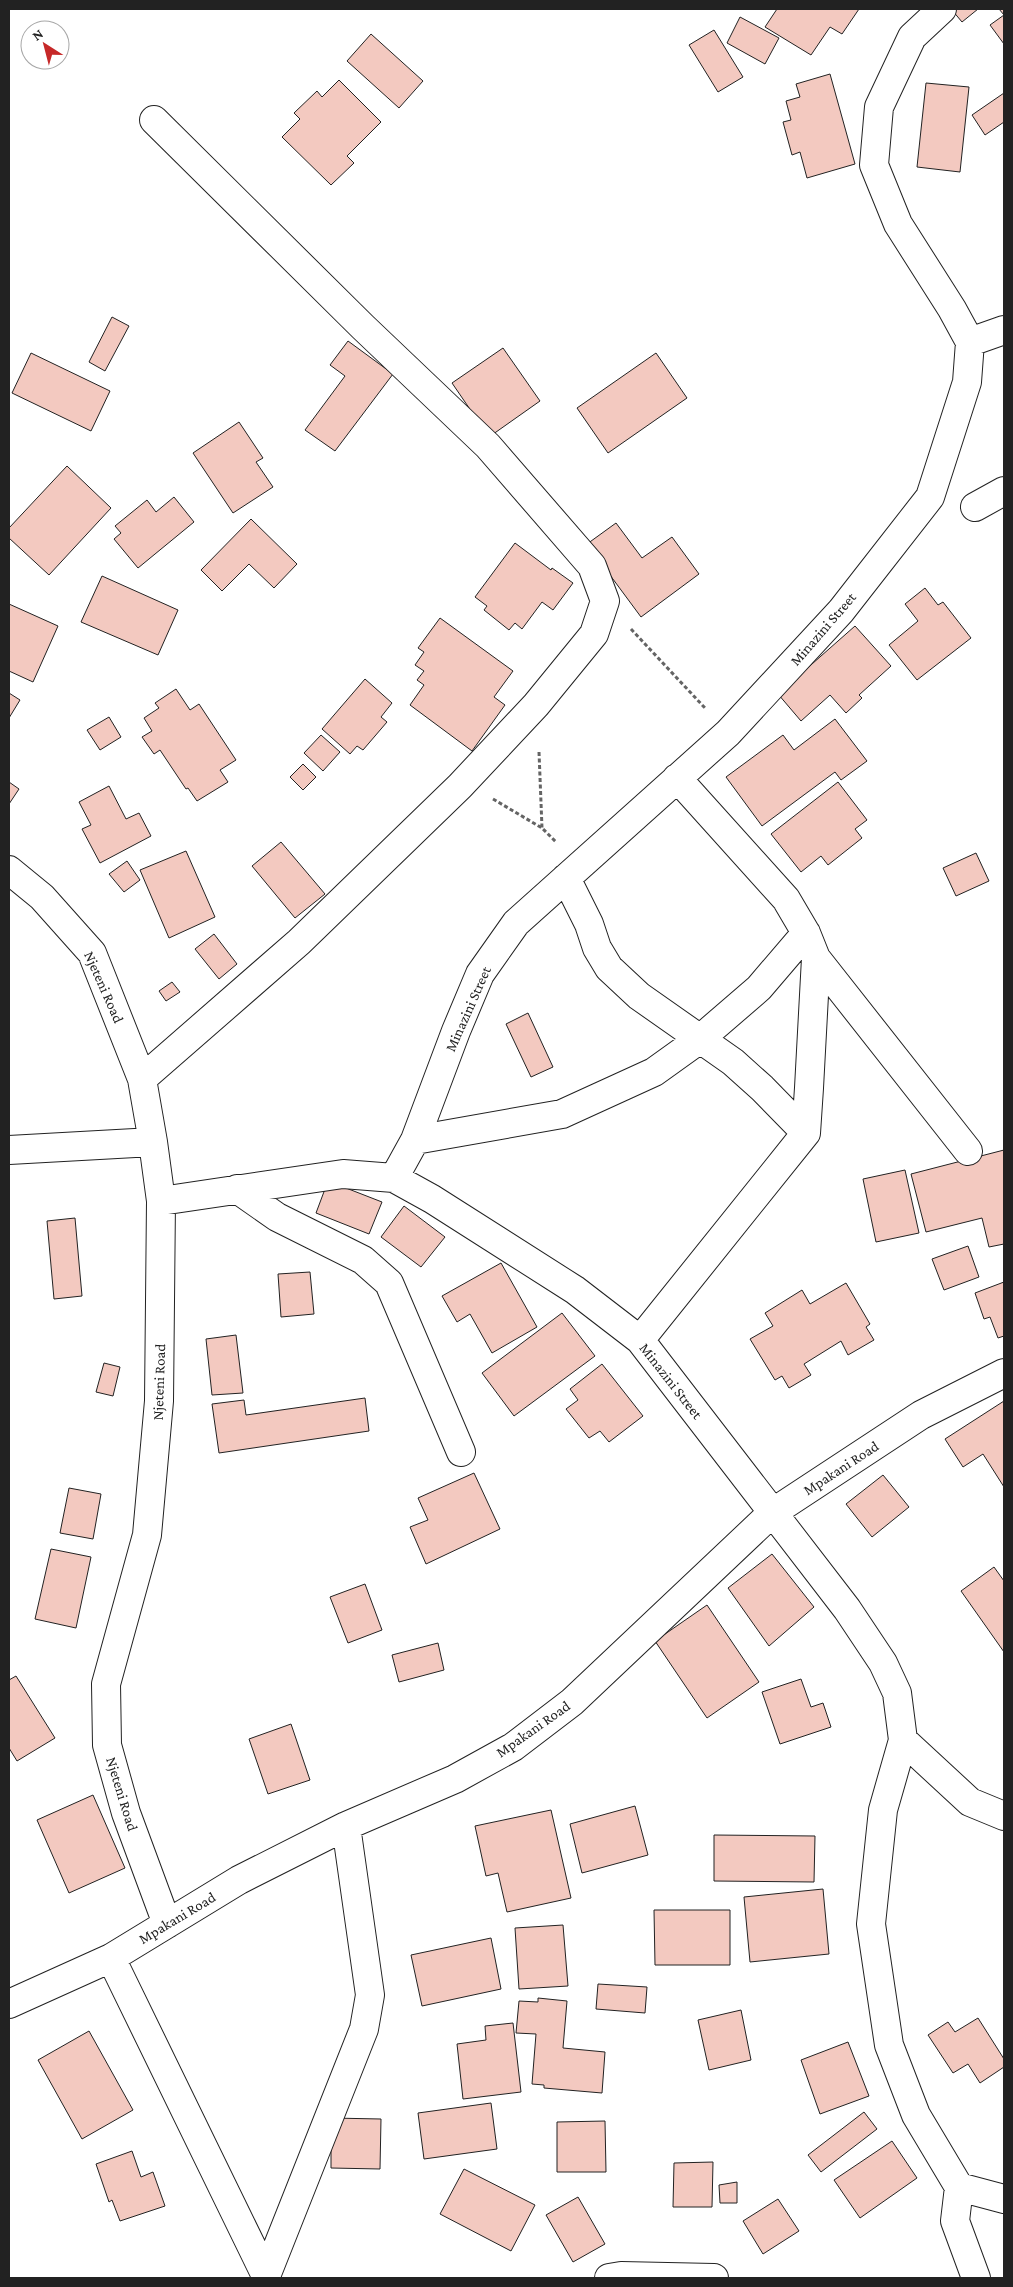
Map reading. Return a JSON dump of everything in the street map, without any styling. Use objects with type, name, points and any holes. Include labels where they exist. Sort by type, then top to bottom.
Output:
[{"type":"street","points":[[942,9],[912,37],[879,107],[874,165],[898,224],[952,309],[970,342],[1004,330]]},
{"type":"street","points":[[142,1079],[299,942],[460,786],[536,705],[594,634],[606,601],[592,566],[488,446],[363,327],[154,120]]},
{"type":"street","name":"Minazini Street","points":[[394,1178],[415,1140],[456,1031],[480,974],[516,923],[728,733],[840,611],[930,497],[967,382],[970,342]]},
{"type":"street","points":[[975,507],[1004,492]]},
{"type":"street","points":[[677,778],[786,899],[811,945],[968,1152]]},
{"type":"street","name":"Njeteni Road","points":[[9,870],[42,896],[92,953],[142,1079],[153,1142],[161,1201],[160,1401],[147,1535],[124,1626],[106,1684],[107,1745],[126,1813],[167,1924]]},
{"type":"street","points":[[573,871],[597,948],[609,968],[639,996],[733,1062],[806,1133]]},
{"type":"street","points":[[415,1140],[562,1114],[654,1072],[700,1039],[811,945]]},
{"type":"street","points":[[640,1340],[806,1133],[811,945]]},
{"type":"street","points":[[9,1150],[153,1142]]},
{"type":"street","name":"Minazini Street","points":[[161,1201],[343,1174],[394,1178],[432,1199],[575,1290],[640,1340],[847,1608],[883,1663],[897,1693],[903,1740]]},
{"type":"street","points":[[237,1189],[276,1217],[363,1260],[389,1283],[461,1452]]},
{"type":"street","name":"Mpakani Road","points":[[9,2004],[111,1958],[240,1880],[346,1826],[455,1779],[520,1741],[572,1702],[772,1513],[921,1415],[1004,1374]]},
{"type":"street","points":[[976,2278],[955,2221],[958,2187],[916,2115],[889,2045],[870,1924],[883,1810],[903,1740],[970,1802],[1004,1816]]},
{"type":"street","points":[[266,2277],[364,2029],[370,1995],[346,1826]]},
{"type":"street","points":[[111,1958],[266,2277]]},
{"type":"street","points":[[958,2187],[1004,2199]]},
{"type":"street","points":[[609,2278],[621,2276],[714,2278]]},
{"type":"path","points":[[606,601],[728,733]]},
{"type":"path","points":[[536,705],[542,828]]},
{"type":"path","points":[[460,786],[498,801],[542,828],[573,871]]},
{"type":"building","points":[[777,9],[859,9],[842,34],[830,27],[811,55],[765,27]]},
{"type":"building","points":[[978,9],[962,22],[952,10]]},
{"type":"building","points":[[1004,15],[1004,44],[990,25]]},
{"type":"building","points":[[740,17],[779,38],[765,64],[727,43]]},
{"type":"building","points":[[714,30],[743,77],[718,92],[689,45]]},
{"type":"building","points":[[371,34],[423,81],[399,108],[347,61]]},
{"type":"building","points":[[830,74],[855,164],[807,178],[800,152],[792,155],[783,122],[791,120],[786,101],[800,97],[796,84]]},
{"type":"building","points":[[339,80],[381,122],[347,156],[354,163],[331,185],[282,137],[300,119],[294,113],[317,91],[322,97]]},
{"type":"building","points":[[926,83],[969,87],[960,172],[917,167]]},
{"type":"building","points":[[1004,93],[1004,122],[985,135],[972,115]]},
{"type":"building","points":[[112,317],[129,326],[105,371],[89,362]]},
{"type":"building","points":[[348,341],[393,374],[335,451],[305,430],[345,376],[330,365]]},
{"type":"building","points":[[503,348],[540,401],[489,437],[452,383]]},
{"type":"building","points":[[31,353],[110,391],[91,431],[12,393]]},
{"type":"building","points":[[656,353],[687,398],[608,453],[577,408]]},
{"type":"building","points":[[239,422],[263,458],[256,462],[273,487],[233,513],[193,453]]},
{"type":"building","points":[[67,466],[111,508],[49,575],[9,538],[9,528]]},
{"type":"building","points":[[174,497],[194,522],[138,568],[114,539],[121,533],[115,526],[147,500],[156,512]]},
{"type":"building","points":[[251,519],[297,564],[274,588],[249,564],[222,591],[201,570]]},
{"type":"building","points":[[616,523],[642,558],[672,537],[699,574],[641,617],[587,544]]},
{"type":"building","points":[[515,543],[551,570],[552,568],[573,583],[553,610],[542,602],[522,629],[515,623],[509,630],[484,610],[487,606],[475,597]]},
{"type":"building","points":[[102,576],[178,610],[158,655],[81,622]]},
{"type":"building","points":[[925,588],[938,605],[943,602],[971,638],[917,680],[889,645],[918,621],[905,604]]},
{"type":"building","points":[[9,604],[58,626],[33,682],[9,671]]},
{"type":"building","points":[[440,618],[513,671],[494,697],[505,705],[472,751],[410,705],[424,685],[417,680],[424,671],[415,665],[424,652],[418,648]]},
{"type":"building","points":[[855,626],[891,666],[859,695],[862,698],[846,713],[830,695],[801,721],[778,694]]},
{"type":"building","points":[[365,679],[392,703],[381,717],[387,722],[363,750],[357,746],[350,754],[322,729]]},
{"type":"building","points":[[176,689],[190,710],[199,704],[236,760],[220,770],[228,782],[197,801],[188,788],[186,789],[160,750],[154,754],[142,737],[152,731],[144,718],[159,708],[155,703]]},
{"type":"building","points":[[9,693],[20,700],[9,718]]},
{"type":"building","points":[[109,717],[121,737],[100,750],[87,730]]},
{"type":"building","points":[[835,719],[867,761],[841,780],[835,772],[762,826],[726,777],[783,735],[794,750]]},
{"type":"building","points":[[321,735],[340,752],[323,771],[304,753]]},
{"type":"building","points":[[303,764],[316,777],[303,790],[290,777]]},
{"type":"building","points":[[9,782],[19,789],[9,804]]},
{"type":"building","points":[[838,782],[867,820],[855,829],[862,838],[828,865],[821,856],[801,872],[771,834]]},
{"type":"building","points":[[109,786],[126,819],[139,813],[151,836],[100,863],[82,829],[91,825],[79,802]]},
{"type":"building","points":[[281,842],[325,894],[295,918],[252,866]]},
{"type":"building","points":[[186,851],[215,917],[169,938],[140,870]]},
{"type":"building","points":[[976,853],[989,881],[956,896],[943,868]]},
{"type":"building","points":[[127,861],[140,880],[124,892],[109,874]]},
{"type":"building","points":[[214,934],[237,964],[219,979],[195,949]]},
{"type":"building","points":[[172,982],[180,992],[166,1001],[159,991]]},
{"type":"building","points":[[528,1013],[553,1067],[531,1077],[506,1024]]},
{"type":"building","points":[[1004,1150],[1004,1244],[989,1247],[982,1218],[926,1232],[911,1174]]},
{"type":"building","points":[[905,1170],[919,1233],[876,1242],[863,1179]]},
{"type":"building","points":[[328,1181],[382,1202],[369,1234],[316,1213]]},
{"type":"building","points":[[404,1206],[445,1237],[421,1267],[381,1237]]},
{"type":"building","points":[[75,1218],[82,1296],[54,1299],[47,1221]]},
{"type":"building","points":[[968,1246],[979,1277],[944,1290],[932,1259]]},
{"type":"building","points":[[501,1263],[537,1327],[492,1353],[470,1314],[457,1322],[442,1296]]},
{"type":"building","points":[[310,1272],[314,1314],[281,1317],[278,1274]]},
{"type":"building","points":[[1004,1282],[1004,1336],[998,1338],[990,1317],[984,1319],[975,1293]]},
{"type":"building","points":[[846,1283],[870,1324],[866,1327],[874,1340],[848,1355],[841,1341],[804,1364],[811,1375],[789,1388],[782,1376],[775,1380],[750,1339],[773,1326],[765,1313],[802,1290],[810,1304]]},
{"type":"building","points":[[562,1313],[595,1356],[514,1416],[482,1373]]},
{"type":"building","points":[[236,1335],[243,1393],[212,1395],[206,1339]]},
{"type":"building","points":[[104,1363],[120,1367],[113,1396],[96,1392]]},
{"type":"building","points":[[602,1364],[643,1416],[609,1442],[600,1431],[589,1438],[566,1409],[578,1400],[570,1389]]},
{"type":"building","points":[[365,1398],[369,1431],[219,1453],[212,1404],[244,1400],[246,1415]]},
{"type":"building","points":[[1004,1401],[1004,1487],[983,1454],[963,1467],[945,1439]]},
{"type":"building","points":[[474,1473],[500,1529],[426,1564],[410,1527],[428,1520],[418,1498]]},
{"type":"building","points":[[883,1475],[909,1507],[872,1537],[846,1504]]},
{"type":"building","points":[[69,1488],[101,1494],[93,1539],[60,1533]]},
{"type":"building","points":[[51,1549],[91,1557],[76,1628],[35,1619]]},
{"type":"building","points":[[772,1554],[814,1607],[769,1646],[728,1588]]},
{"type":"building","points":[[994,1567],[1004,1581],[1004,1652],[961,1591]]},
{"type":"building","points":[[365,1584],[382,1630],[348,1643],[330,1597]]},
{"type":"building","points":[[707,1605],[759,1682],[707,1718],[655,1641]]},
{"type":"building","points":[[438,1643],[444,1670],[399,1682],[392,1655]]},
{"type":"building","points":[[16,1676],[55,1738],[17,1761],[9,1748],[9,1680]]},
{"type":"building","points":[[801,1679],[811,1707],[823,1703],[831,1727],[780,1744],[762,1692]]},
{"type":"building","points":[[291,1724],[310,1780],[268,1794],[249,1739]]},
{"type":"building","points":[[93,1795],[125,1868],[69,1893],[37,1820]]},
{"type":"building","points":[[635,1806],[648,1855],[582,1873],[570,1824]]},
{"type":"building","points":[[551,1810],[571,1898],[507,1912],[498,1873],[486,1876],[475,1826]]},
{"type":"building","points":[[714,1835],[815,1836],[814,1882],[714,1881]]},
{"type":"building","points":[[823,1889],[829,1954],[750,1962],[744,1897]]},
{"type":"building","points":[[654,1910],[730,1910],[730,1965],[655,1965]]},
{"type":"building","points":[[563,1925],[568,1986],[519,1989],[515,1928]]},
{"type":"building","points":[[491,1938],[501,1989],[422,2006],[411,1955]]},
{"type":"building","points":[[598,1984],[647,1987],[645,2013],[596,2009]]},
{"type":"building","points":[[538,1998],[567,2001],[563,2048],[605,2052],[602,2093],[544,2088],[544,2085],[532,2084],[536,2034],[516,2033],[519,2001],[538,2002]]},
{"type":"building","points":[[741,2010],[751,2060],[709,2070],[698,2020]]},
{"type":"building","points":[[978,2018],[1004,2059],[1004,2067],[980,2083],[968,2064],[953,2073],[928,2035],[948,2022],[955,2032]]},
{"type":"building","points":[[513,2023],[521,2092],[463,2099],[457,2044],[486,2040],[485,2026]]},
{"type":"building","points":[[89,2031],[133,2110],[82,2139],[38,2060]]},
{"type":"building","points":[[848,2042],[869,2096],[820,2114],[801,2060]]},
{"type":"building","points":[[491,2103],[497,2149],[424,2159],[418,2113]]},
{"type":"building","points":[[864,2112],[877,2129],[821,2172],[808,2155]]},
{"type":"building","points":[[331,2118],[381,2119],[380,2169],[331,2168]]},
{"type":"building","points":[[605,2121],[606,2172],[557,2172],[557,2122]]},
{"type":"building","points":[[892,2141],[917,2178],[860,2218],[834,2180]]},
{"type":"building","points":[[132,2151],[141,2177],[153,2172],[165,2206],[120,2221],[112,2200],[109,2202],[96,2164]]},
{"type":"building","points":[[713,2162],[712,2207],[673,2207],[674,2163]]},
{"type":"building","points":[[464,2169],[535,2205],[511,2251],[440,2214]]},
{"type":"building","points":[[737,2182],[737,2203],[720,2203],[719,2185]]},
{"type":"building","points":[[578,2197],[605,2244],[573,2262],[546,2215]]},
{"type":"building","points":[[778,2199],[799,2231],[763,2254],[743,2221]]}]
